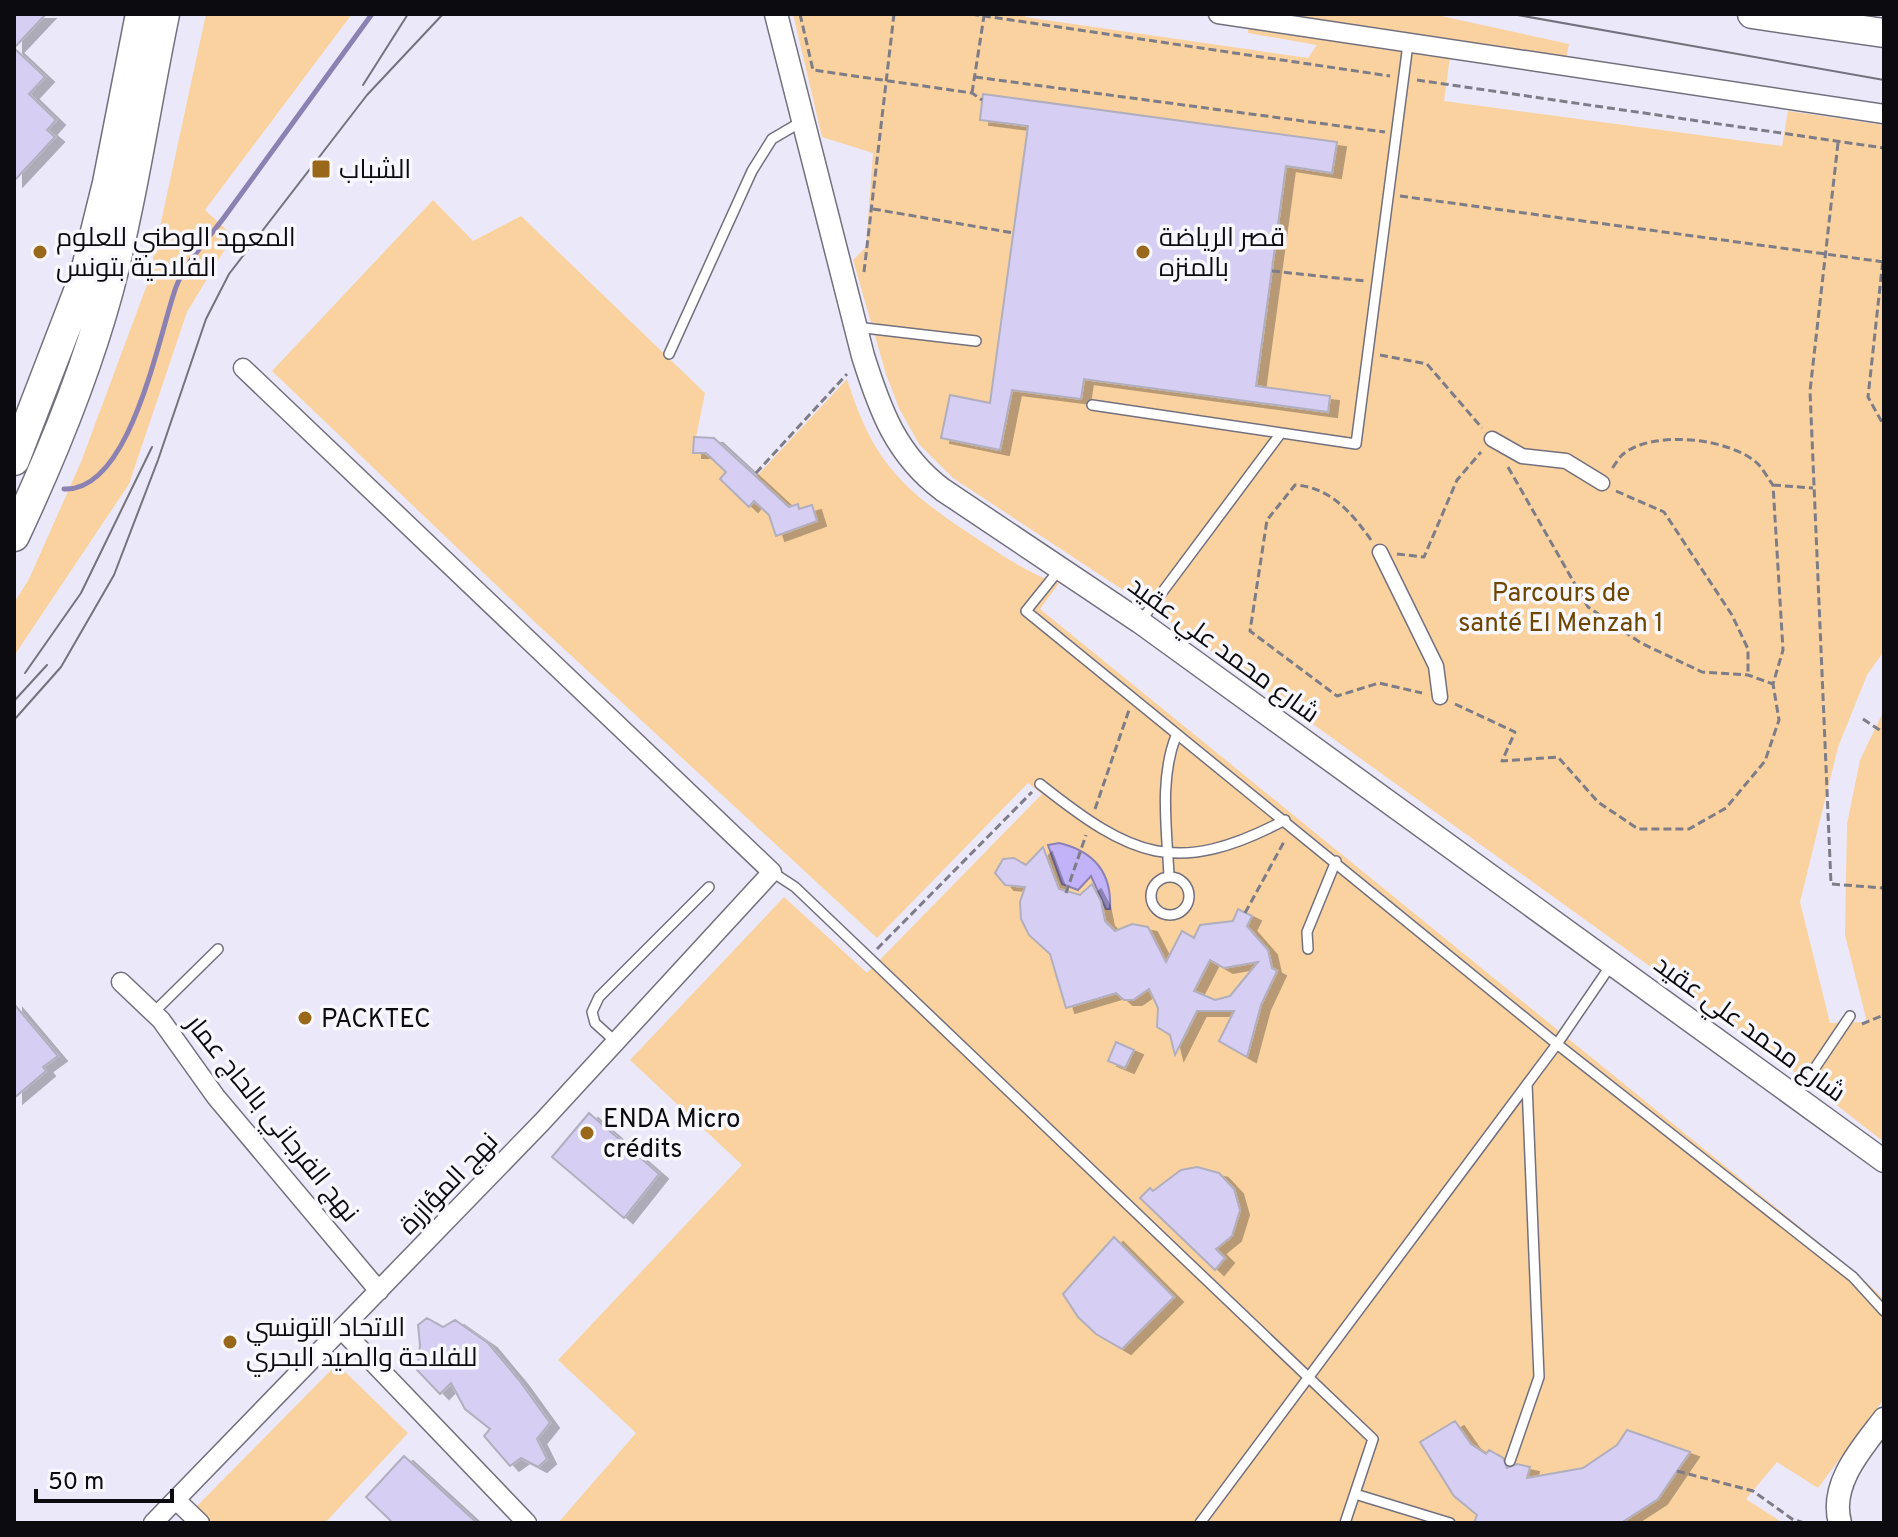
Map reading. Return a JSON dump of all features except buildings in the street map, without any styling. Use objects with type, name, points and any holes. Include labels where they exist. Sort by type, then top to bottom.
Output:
[{"type":"highway","points":[[30,424],[84,229],[101,153],[121,14]]},
{"type":"highway","points":[[58,442],[107,292],[140,85],[141,14]]},
{"type":"highway","points":[[14,460],[85,276],[140,85],[164,14]]},
{"type":"highway","points":[[14,536],[58,442],[108,317],[140,218],[159,143],[184,14]]},
{"type":"main road","points":[[1752,14],[1884,33]]},
{"type":"street","name":"شارع محمد علي عقيد","points":[[776,14],[863,356],[879,406],[914,465],[943,490],[1140,622],[1884,1161]]},
{"type":"street","points":[[1218,14],[1884,114]]},
{"type":"street","points":[[243,368],[772,872]]},
{"type":"street","points":[[1492,439],[1522,456],[1566,461],[1602,483]]},
{"type":"street","points":[[1380,552],[1436,666],[1440,697]]},
{"type":"street","name":"نهج المؤازرة","points":[[153,1523],[616,1042],[772,872]]},
{"type":"street","name":"نهج الفرجاني بالحاج عمار","points":[[121,982],[154,1012],[216,1097],[379,1291]]},
{"type":"street","points":[[342,1330],[527,1523]]},
{"type":"street","points":[[1840,1523],[1839,1496],[1844,1476],[1884,1419]]},
{"type":"street","points":[[176,1500],[200,1523]]},
{"type":"lane","points":[[1092,405],[1356,444],[1408,44]]},
{"type":"lane","points":[[669,354],[752,171],[772,139],[804,120]]},
{"type":"lane","points":[[856,327],[976,341]]},
{"type":"lane","points":[[1140,622],[1281,433]]},
{"type":"lane","points":[[1061,568],[1026,611],[1557,1044],[1853,1277],[1884,1311]]},
{"type":"lane","points":[[1169,876],[1166,775],[1168,757],[1176,736]]},
{"type":"lane","points":[[1040,784],[1090,824],[1135,847],[1194,853],[1220,848],[1289,823]]},
{"type":"lane","points":[[1308,949],[1307,932],[1336,861]]},
{"type":"lane","points":[[772,872],[795,887],[1373,1439],[1345,1523]]},
{"type":"lane","points":[[1169,876],[1183,882],[1189,895],[1184,909],[1170,915],[1157,910],[1151,897],[1155,883],[1169,876]]},
{"type":"lane","points":[[616,1042],[595,1023],[592,1012],[599,997],[709,887]]},
{"type":"lane","points":[[154,1012],[218,949]]},
{"type":"lane","points":[[1200,1523],[1557,1044],[1613,962]]},
{"type":"lane","points":[[1796,1096],[1850,1016]]},
{"type":"lane","points":[[1510,1461],[1539,1377],[1527,1084]]},
{"type":"lane","points":[[1355,1494],[1450,1523]]},
{"type":"path","points":[[800,14],[813,70],[972,93],[982,100]]},
{"type":"path","points":[[862,283],[894,14]]},
{"type":"path","points":[[971,14],[1884,148]]},
{"type":"path","points":[[972,93],[984,16]]},
{"type":"path","points":[[975,77],[1396,134]]},
{"type":"path","points":[[1838,142],[1810,391],[1831,884],[1884,888]]},
{"type":"path","points":[[1388,194],[1884,262]]},
{"type":"path","points":[[873,209],[1014,233]]},
{"type":"path","points":[[1884,250],[1868,397],[1884,426]]},
{"type":"path","points":[[1272,271],[1377,282]]},
{"type":"path","points":[[1368,353],[1427,364],[1492,439],[1588,607],[1641,643],[1702,672],[1748,675],[1773,684]]},
{"type":"path","points":[[756,473],[863,356]]},
{"type":"path","points":[[1492,439],[1457,480],[1424,557],[1380,552],[1353,516],[1316,486],[1295,485],[1267,520],[1250,631],[1337,696],[1379,683],[1440,697],[1515,732],[1502,761],[1558,757],[1598,802],[1638,829],[1689,829],[1726,808],[1765,761],[1779,720],[1773,684],[1783,650],[1773,485],[1759,465],[1735,449],[1697,440],[1655,441],[1623,454],[1602,483],[1664,512],[1732,615],[1748,649],[1748,675]]},
{"type":"path","points":[[1773,485],[1814,488]]},
{"type":"path","points":[[1067,892],[1133,699]]},
{"type":"path","points":[[1863,719],[1884,733]]},
{"type":"path","points":[[869,958],[1040,784]]},
{"type":"path","points":[[1245,913],[1289,823]]},
{"type":"path","points":[[1855,1027],[1884,1015]]},
{"type":"path","points":[[1677,1471],[1753,1491],[1792,1519],[1804,1523]]},
{"type":"green space","points":[[206,14],[352,14],[205,210],[233,236],[187,312],[129,484],[14,656],[14,603],[29,579],[81,462],[148,282]]},
{"type":"green space","name":"Parcours de santé El Menzah 1","points":[[793,14],[1025,14],[1025,17],[1308,58],[1317,45],[1248,33],[1249,14],[1432,14],[1569,44],[1566,58],[1452,42],[1444,101],[1782,146],[1788,111],[1884,125],[1884,651],[1867,675],[1838,747],[1800,902],[1830,1023],[1867,1022],[1845,935],[1847,824],[1860,760],[1884,710],[1884,1142],[1765,1049],[1161,615],[953,478],[919,444],[899,408],[853,260],[866,247],[873,153],[822,137]],"holes":[[[983,94],[1336,142],[1332,172],[1286,166],[1256,386],[1330,396],[1084,379],[1081,399],[993,387],[1028,126],[980,120]]]},
{"type":"green space","points":[[433,200],[473,241],[521,216],[705,393],[693,452],[708,455],[726,472],[720,480],[749,506],[754,501],[772,498],[775,493],[754,479],[847,379],[869,434],[895,474],[953,523],[1008,559],[1059,583],[1040,609],[1854,1271],[1884,1299],[1884,1399],[1818,1488],[1777,1462],[1746,1499],[1783,1523],[558,1523],[636,1433],[558,1360],[742,1165],[630,1060],[784,897],[867,973],[1042,794],[1028,783],[877,938],[537,624],[272,371]]},
{"type":"green space","points":[[337,1364],[408,1433],[325,1523],[211,1523],[195,1508]]},
{"type":"shaded area","points":[[1059,843],[1082,851],[1098,865],[1108,884],[1110,909],[1106,909],[1091,876],[1078,890],[1062,884],[1048,845]]},
{"type":"waterway","points":[[64,489],[87,483],[107,466],[124,440],[150,374],[176,287],[186,268],[372,14]]},
{"type":"tram line","points":[[363,85],[408,14]]},
{"type":"tram line","points":[[14,720],[61,667],[114,575],[158,460],[206,319],[229,274],[367,95],[443,14]]},
{"type":"tram line","points":[[1512,14],[1884,80]]},
{"type":"tram line","points":[[25,673],[81,593],[152,447]]},
{"type":"tram line","points":[[14,701],[47,665]]},
{"type":"place","name":"الشباب","points":[[321,169]]},
{"type":"place","name":"المعهد الوطني للعلوم الفلاحية بتونس","points":[[40,252]]},
{"type":"place","name":"قصر الرياضة بالمنزه","points":[[1143,252]]},
{"type":"place","name":"PACKTEC","points":[[305,1018]]},
{"type":"place","name":"ENDA Micro crédits","points":[[587,1133]]},
{"type":"place","name":"الاتحاد التونسي للفلاحة والصيد البحري","points":[[230,1342]]}]
